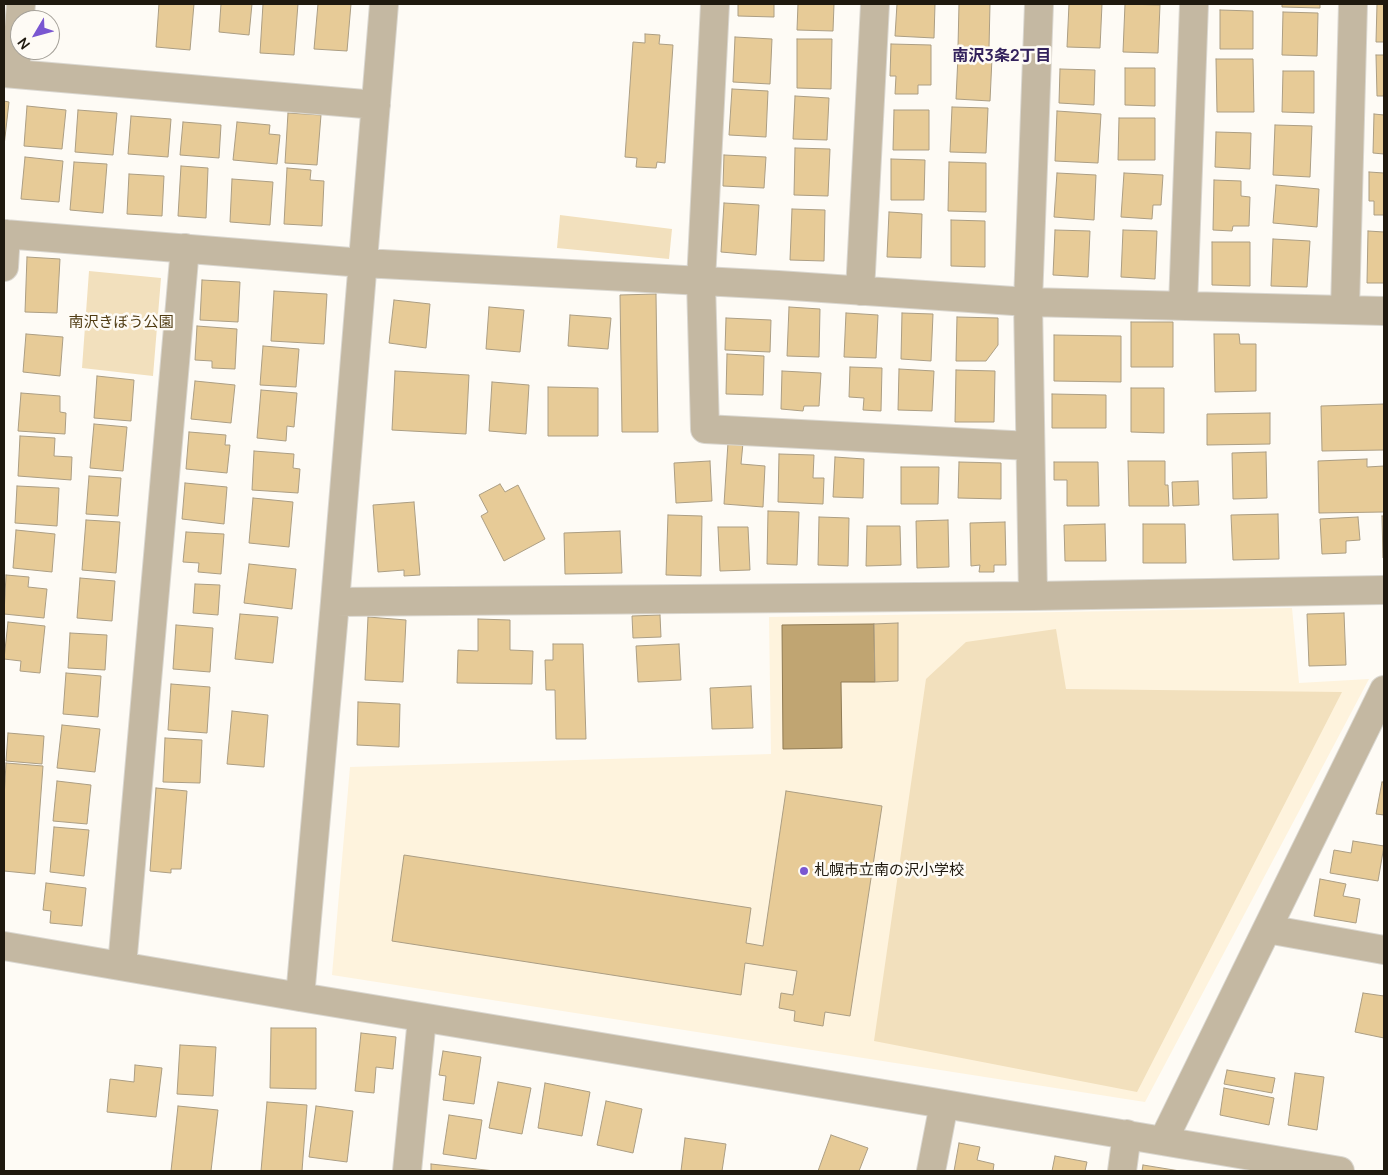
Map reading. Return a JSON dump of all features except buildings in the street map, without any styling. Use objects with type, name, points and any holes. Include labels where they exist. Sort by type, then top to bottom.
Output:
[{"type":"street","points":[[21,4],[10,73],[376,105]]},
{"type":"street","points":[[300,997],[335,602],[384,4]]},
{"type":"street","points":[[715,4],[702,281],[705,429],[1030,446]]},
{"type":"street","points":[[860,291],[875,4]]},
{"type":"street","points":[[1033,596],[1028,302],[1039,4]]},
{"type":"street","points":[[1183,306],[1194,4]]},
{"type":"street","points":[[1345,310],[1353,4]]},
{"type":"street","points":[[4,267],[5,234],[363,263],[702,281],[1028,302],[1384,311]]},
{"type":"street","points":[[122,966],[185,248]]},
{"type":"street","points":[[335,602],[1033,596],[1384,590]]},
{"type":"street","points":[[1163,1141],[1383,696]]},
{"type":"street","points":[[1267,929],[1384,950]]},
{"type":"street","points":[[4,946],[422,1018],[1340,1171]]},
{"type":"street","points":[[407,1171],[422,1018]]},
{"type":"street","points":[[931,1171],[944,1104]]},
{"type":"street","points":[[1122,1171],[1127,1134]]},
{"type":"shaded area","name":"札幌市立南の沢小学校","points":[[1292,608],[1299,683],[1369,679],[1145,1102],[332,975],[350,767],[771,754],[769,617]]},
{"type":"shaded area","points":[[874,624],[875,682],[841,682],[842,748],[783,749],[782,625]]},
{"type":"green space","points":[[560,215],[672,229],[669,259],[557,248]]},
{"type":"green space","name":"南沢きぼう公園","points":[[89,271],[161,278],[153,376],[82,368]]},
{"type":"green space","points":[[1056,629],[1066,689],[1342,692],[1137,1092],[874,1041],[926,679],[966,642]]},
{"type":"place","name":"札幌市立南の沢小学校","points":[[804,871]]},
{"type":"district","name":"南沢3条2丁目","points":[[1002,57]]}]
